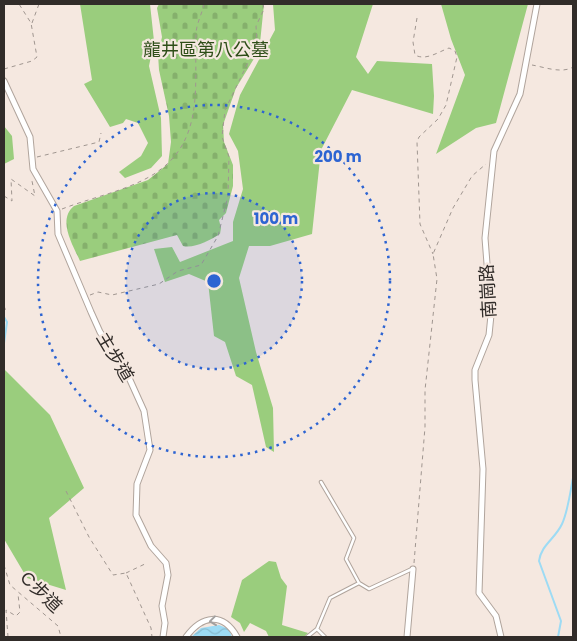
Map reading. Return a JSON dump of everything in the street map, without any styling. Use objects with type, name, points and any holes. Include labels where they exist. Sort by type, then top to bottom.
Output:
[{"type":"street","name":"南崗路","points":[[501,637],[496,616],[480,593],[483,469],[474,380],[475,370],[489,334],[491,315],[484,238],[492,160],[501,130],[512,114],[520,94],[537,4]]},
{"type":"street","name":"主步道","points":[[4,80],[30,137],[31,158],[40,181],[57,211],[58,234],[100,332],[126,369],[144,412],[150,450],[137,484],[136,515],[151,546],[166,563],[168,575],[162,606],[165,623],[163,637]]},
{"type":"street","points":[[407,637],[413,569]]},
{"type":"street","points":[[186,637],[196,626],[213,619],[220,619],[228,624],[237,637]]},
{"type":"lane","points":[[321,482],[354,538],[346,559],[359,582],[369,588],[413,569]]},
{"type":"lane","points":[[307,637],[317,629],[330,598],[359,582]]},
{"type":"lane","points":[[317,629],[325,637]]},
{"type":"path","points":[[4,68],[32,61],[37,56],[31,24],[19,4]]},
{"type":"path","points":[[31,24],[39,4]]},
{"type":"path","points":[[57,211],[148,177],[170,161],[190,129],[197,99],[195,86],[196,32],[198,17],[204,4]]},
{"type":"path","points":[[85,298],[98,292],[112,295],[159,284],[178,270],[200,265],[218,236],[228,196],[229,157],[222,137],[225,110],[257,44],[256,26],[264,9],[263,4]]},
{"type":"path","points":[[413,569],[425,428],[425,390],[437,278],[433,254],[420,224],[417,142],[419,137],[438,119],[446,105],[457,57],[455,51],[449,48],[430,56],[415,55],[413,42],[417,18]]},
{"type":"path","points":[[526,64],[557,70],[569,70],[573,67]]},
{"type":"path","points":[[31,158],[99,142],[101,133]]},
{"type":"path","points":[[433,254],[452,208],[472,176],[492,160]]},
{"type":"path","points":[[4,196],[12,201],[11,179],[35,196],[32,181],[40,181]]},
{"type":"path","points":[[4,306],[5,312]]},
{"type":"path","points":[[66,491],[89,537],[113,575],[126,573],[147,563]]},
{"type":"path","name":"C步道","points":[[4,564],[10,585],[58,626],[61,637]]},
{"type":"path","points":[[126,573],[151,628],[152,637]]},
{"type":"path","points":[[8,637],[6,610],[16,616],[20,612],[18,593]]},
{"type":"green space","points":[[80,4],[150,4],[154,41],[149,66],[161,118],[162,156],[151,168],[125,178],[119,172],[141,156],[148,143],[138,123],[126,119],[123,123],[110,127],[84,84],[92,80]]},
{"type":"green space","name":"龍井區第八公墓","points":[[159,4],[264,4],[260,43],[255,57],[236,88],[223,125],[224,142],[233,165],[233,186],[226,213],[219,220],[220,234],[202,243],[187,247],[183,246],[177,235],[80,261],[68,233],[67,225],[69,212],[74,206],[148,180],[168,164],[171,142],[169,116],[159,70],[158,54],[162,37],[157,8]]},
{"type":"green space","points":[[273,4],[373,4],[356,57],[368,74],[377,61],[432,64],[434,96],[433,114],[352,90],[321,150],[312,234],[270,246],[249,246],[239,278],[256,352],[273,408],[274,452],[266,447],[252,385],[236,376],[225,342],[214,336],[208,282],[189,274],[165,282],[154,249],[172,247],[180,262],[233,241],[233,222],[243,189],[238,151],[229,134],[240,95],[275,30]]},
{"type":"green space","points":[[441,4],[528,4],[496,123],[476,128],[436,154],[465,75],[451,39]]},
{"type":"green space","points":[[4,126],[12,136],[14,159],[4,164]]},
{"type":"green space","points":[[4,369],[50,415],[84,488],[49,518],[66,590],[27,578],[4,539]]},
{"type":"green space","points":[[269,561],[276,562],[281,578],[287,586],[282,625],[308,633],[304,637],[269,637],[266,631],[250,623],[244,632],[240,623],[231,617],[242,580]]},
{"type":"water","points":[[219,625],[229,629],[232,637],[191,637],[201,628]]},
{"type":"waterway","points":[[4,317],[7,322],[4,343]]},
{"type":"waterway","points":[[558,637],[561,621],[539,561],[545,546],[562,524],[573,478]]}]
